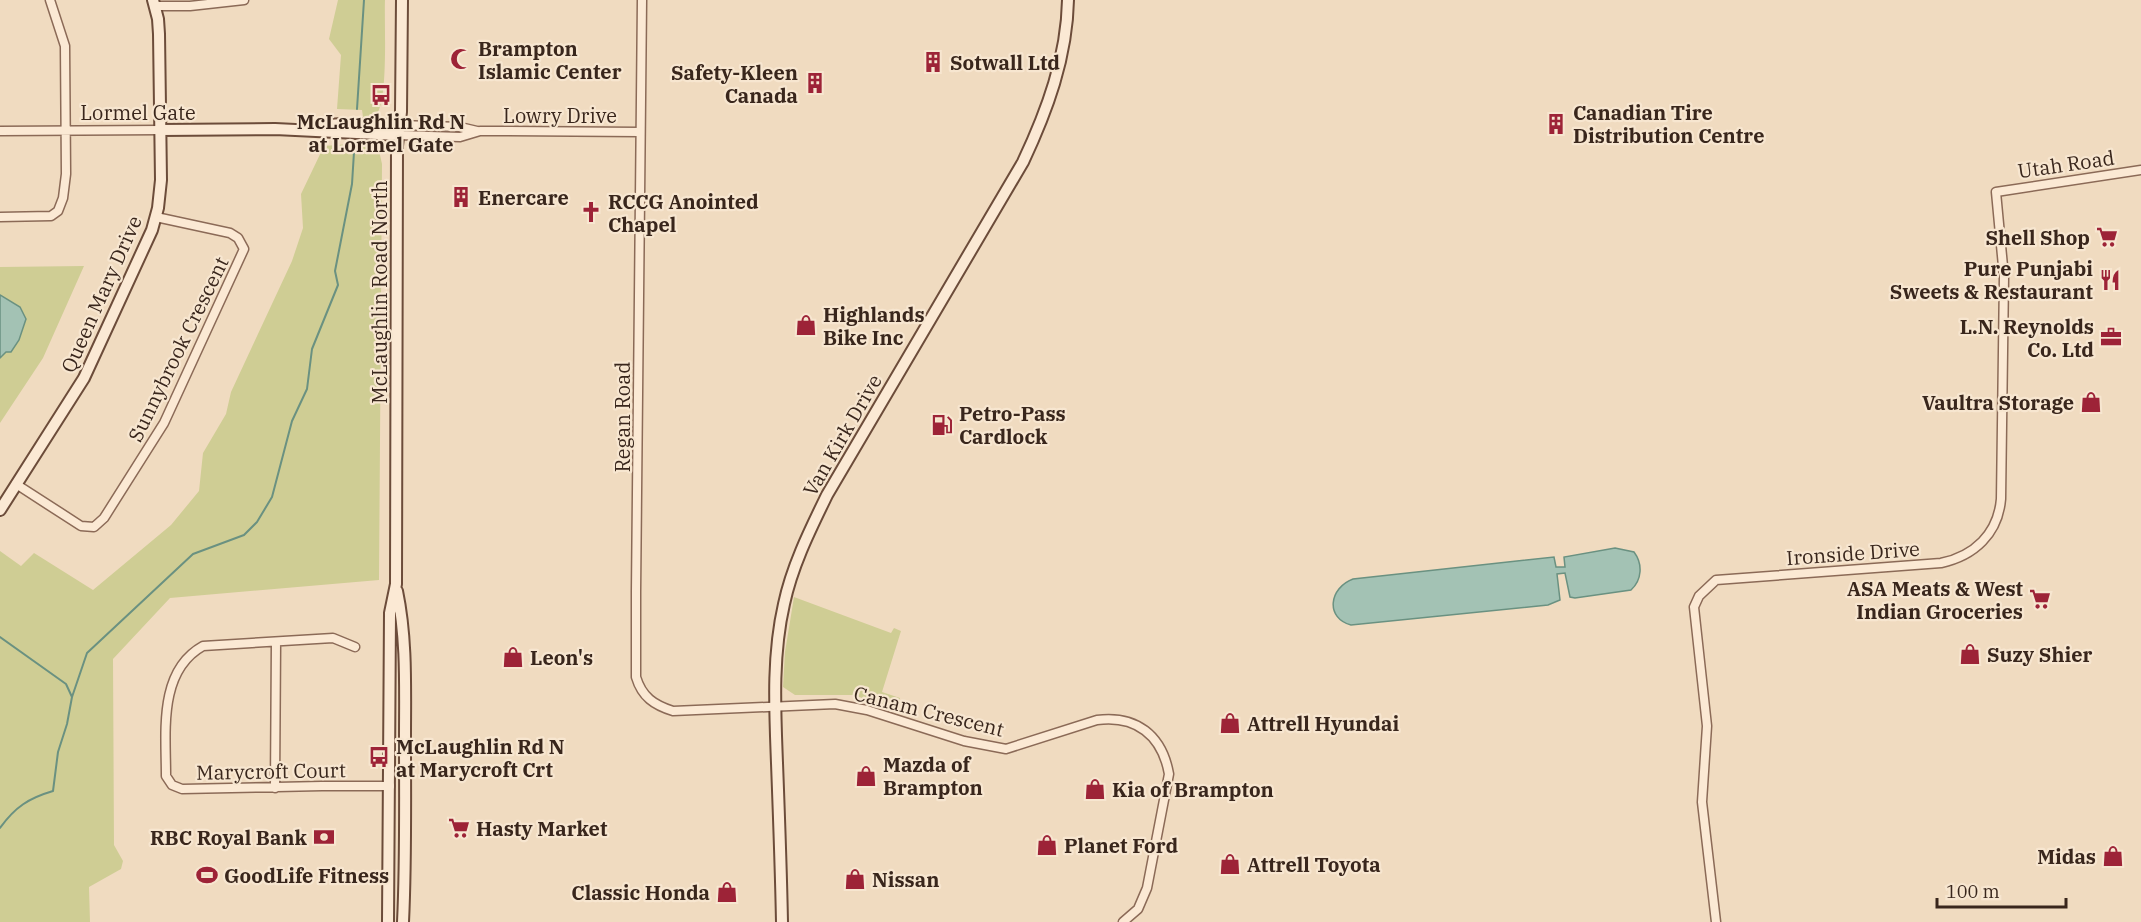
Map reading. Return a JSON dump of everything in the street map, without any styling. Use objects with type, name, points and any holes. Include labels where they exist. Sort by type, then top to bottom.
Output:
[{"type":"street","points":[[0,218],[51,216],[58,211],[63,198],[66,174],[65,45],[50,0]]},
{"type":"street","points":[[154,3],[190,6],[244,0]]},
{"type":"street","name":"McLaughlin Road North","points":[[388,922],[390,613],[396,584],[402,0]]},
{"type":"street","name":"Regan Road","points":[[642,0],[636,677],[646,698],[658,706],[673,711],[775,706]]},
{"type":"street","name":"Van Kirk Drive","points":[[783,922],[775,706],[776,658],[784,604],[793,574],[809,530],[844,466],[1023,162],[1041,122],[1058,71],[1067,21],[1068,0]]},
{"type":"street","name":"Queen Mary Drive","points":[[0,510],[87,373],[142,254],[156,217],[161,180],[161,130],[159,34],[154,3]]},
{"type":"street","name":"Lormel Gate","points":[[0,131],[399,130]]},
{"type":"street","name":"Lowry Drive","points":[[399,130],[460,137],[480,131],[640,132]]},
{"type":"street","name":"Utah Road","points":[[1996,192],[2141,170]]},
{"type":"street","name":"Ironside Drive","points":[[1716,922],[1702,802],[1707,726],[1694,607],[1696,601],[1702,591],[1716,580],[1956,560],[1970,552],[1989,532],[2000,514],[2001,499],[2004,277],[1996,192]]},
{"type":"street","name":"Sunnybrook Crescent","points":[[16,484],[81,526],[94,527],[104,518],[161,428],[244,249],[238,238],[230,233],[156,217]]},
{"type":"street","name":"McLaughlin Road North","points":[[396,584],[402,614],[405,678],[403,922]]},
{"type":"street","name":"Marycroft Court","points":[[355,647],[333,638],[203,646],[197,650],[179,670],[168,695],[166,776],[172,785],[182,789],[390,786]]},
{"type":"street","points":[[275,788],[276,642]]},
{"type":"street","name":"Canam Crescent","points":[[775,706],[835,704],[867,710],[964,741],[1006,749],[1097,720],[1110,718],[1132,722],[1152,735],[1166,758],[1169,774],[1147,888],[1138,909],[1123,922]]},
{"type":"shaded area","points":[[338,0],[385,0],[384,80],[379,109],[375,116],[363,117],[362,110],[337,109],[341,55],[329,39]]},
{"type":"shaded area","points":[[363,143],[378,146],[382,164],[379,580],[170,598],[113,659],[114,845],[123,861],[121,869],[89,887],[90,922],[0,922],[0,551],[21,566],[34,553],[93,590],[171,525],[199,491],[203,453],[226,414],[231,392],[292,261],[303,228],[301,194],[324,146]]},
{"type":"shaded area","points":[[84,266],[43,358],[0,423],[0,267]]},
{"type":"shaded area","points":[[0,295],[20,307],[26,319],[19,340],[11,352],[6,352],[0,358]]},
{"type":"shaded area","points":[[1615,548],[1634,552],[1639,562],[1639,577],[1631,590],[1570,597],[1565,573],[1557,574],[1560,600],[1548,605],[1351,625],[1337,616],[1334,610],[1333,603],[1339,589],[1353,579],[1554,557],[1556,567],[1565,567],[1564,557]]},
{"type":"shaded area","points":[[794,597],[891,633],[894,628],[901,631],[882,692],[900,698],[899,705],[893,709],[854,695],[795,695],[783,687],[785,652]]},
{"type":"waterway","points":[[357,109],[364,0]]},
{"type":"waterway","points":[[72,697],[87,653],[193,554],[244,535],[257,522],[272,497],[292,421],[307,389],[312,349],[338,285],[335,271],[352,184],[354,152]]},
{"type":"waterway","points":[[0,637],[66,684],[72,697],[67,724],[58,752],[53,791],[23,804],[0,828]]},
{"type":"place","name":"Brampton Islamic Center","points":[[461,59]]},
{"type":"place","name":"Sotwall Ltd","points":[[933,62]]},
{"type":"place","name":"Safety-Kleen Canada","points":[[815,83]]},
{"type":"place","name":"McLaughlin Rd N at Lormel Gate","points":[[381,95]]},
{"type":"place","name":"Canadian Tire Distribution Centre","points":[[1556,124]]},
{"type":"place","name":"Enercare","points":[[461,197]]},
{"type":"place","name":"RCCG Anointed Chapel","points":[[591,212]]},
{"type":"place","name":"Shell Shop","points":[[2107,237]]},
{"type":"place","name":"Pure Punjabi Sweets & Restaurant","points":[[2110,280]]},
{"type":"place","name":"Highlands Bike Inc","points":[[806,325]]},
{"type":"place","name":"L.N. Reynolds Co. Ltd","points":[[2111,337]]},
{"type":"place","name":"Vaultra Storage","points":[[2091,402]]},
{"type":"place","name":"Petro-Pass Cardlock","points":[[942,425]]},
{"type":"place","name":"ASA Meats & West Indian Groceries","points":[[2040,599]]},
{"type":"place","name":"Suzy Shier","points":[[1970,654]]},
{"type":"place","name":"Leon's","points":[[513,657]]},
{"type":"place","name":"Attrell Hyundai","points":[[1230,723]]},
{"type":"place","name":"McLaughlin Rd N at Marycroft Crt","points":[[379,757]]},
{"type":"place","name":"Mazda of Brampton","points":[[866,776]]},
{"type":"place","name":"Kia of Brampton","points":[[1095,789]]},
{"type":"place","name":"Hasty Market","points":[[459,828]]},
{"type":"place","name":"RBC Royal Bank","points":[[324,837]]},
{"type":"place","name":"Planet Ford","points":[[1047,845]]},
{"type":"place","name":"Midas","points":[[2113,856]]},
{"type":"place","name":"Attrell Toyota","points":[[1230,864]]},
{"type":"place","name":"GoodLife Fitness","points":[[207,875]]},
{"type":"place","name":"Nissan","points":[[855,879]]},
{"type":"place","name":"Classic Honda","points":[[727,892]]}]
